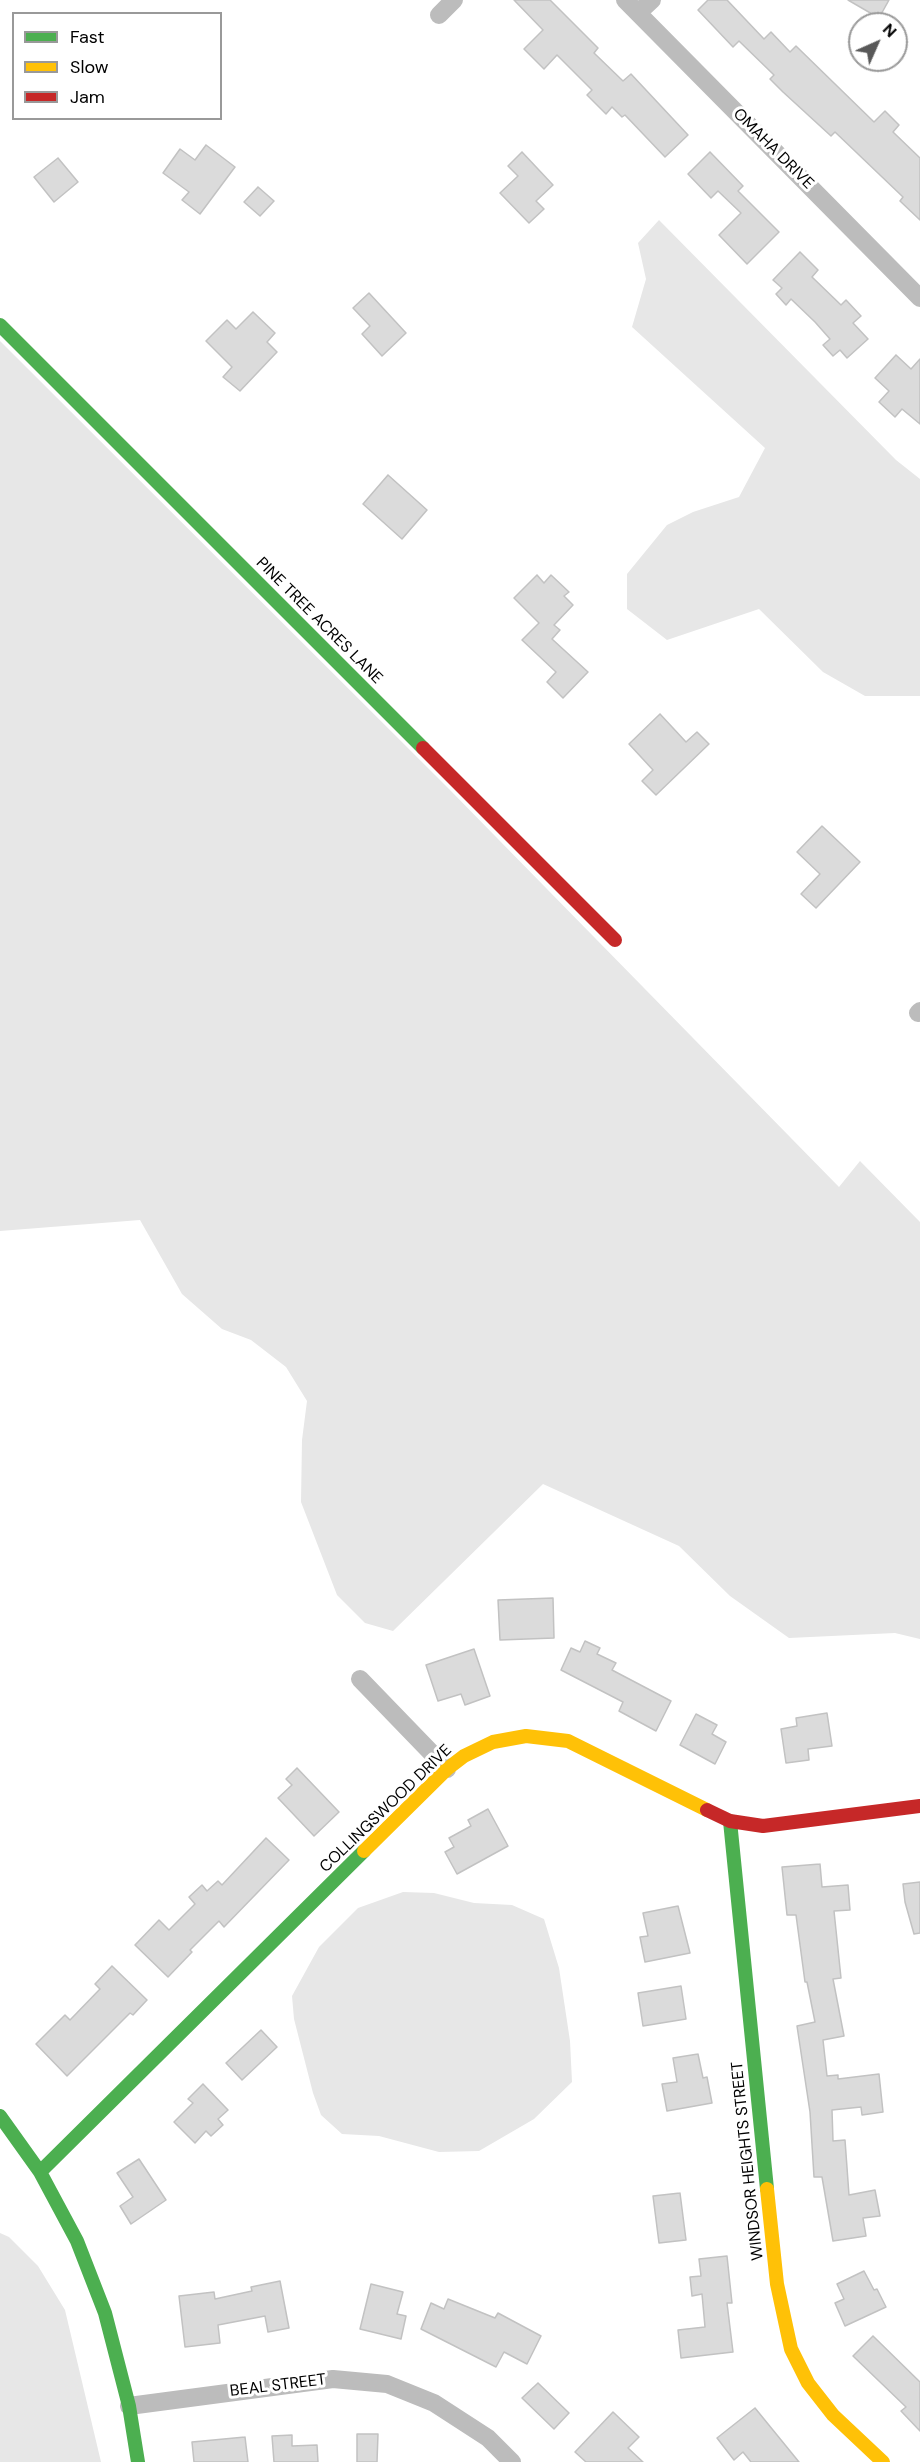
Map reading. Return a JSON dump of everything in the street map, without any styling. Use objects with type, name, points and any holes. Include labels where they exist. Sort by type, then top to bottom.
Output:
[{"type":"street","points":[[439,15],[454,0]]},
{"type":"street","name":"OMAHA DRIVE","points":[[625,0],[920,298]]},
{"type":"street","points":[[638,13],[652,0]]},
{"type":"street","name":"PINE TREE ACRES LANE","points":[[0,326],[615,940]]},
{"type":"street","points":[[360,1679],[447,1769]]},
{"type":"street","name":"COLLINGSWOOD DRIVE","points":[[40,2172],[447,1769],[464,1756],[493,1742],[526,1736],[568,1741],[730,1821],[763,1826],[920,1806]]},
{"type":"street","name":"WINDSOR HEIGHTS STREET","points":[[730,1821],[777,2284],[791,2349],[808,2383],[833,2415],[883,2462]]},
{"type":"street","points":[[0,2116],[40,2172],[77,2241],[105,2313],[129,2406],[138,2462]]},
{"type":"street","name":"BEAL STREET","points":[[129,2406],[333,2379],[387,2384],[434,2403],[488,2438],[512,2462]]},
{"type":"shaded area","points":[[659,220],[896,460],[920,479],[920,696],[865,696],[823,672],[759,609],[667,640],[627,609],[627,574],[667,525],[693,512],[739,497],[765,448],[632,327],[646,279],[638,243]]},
{"type":"shaded area","points":[[0,341],[449,789],[839,1187],[860,1161],[920,1222],[920,1639],[895,1633],[789,1638],[730,1596],[679,1546],[543,1484],[393,1631],[365,1623],[337,1595],[301,1502],[302,1440],[307,1401],[286,1367],[251,1340],[222,1329],[182,1294],[140,1220],[0,1231]]},
{"type":"shaded area","points":[[403,1892],[434,1893],[474,1903],[512,1905],[544,1919],[559,1968],[570,2041],[572,2082],[534,2119],[479,2151],[439,2152],[379,2136],[342,2134],[321,2115],[313,2093],[294,2019],[292,1996],[319,1947],[358,1908]]},
{"type":"shaded area","points":[[0,2233],[9,2237],[38,2266],[65,2310],[101,2462],[0,2462]]},
{"type":"building","points":[[514,0],[550,0],[598,48],[594,53],[623,81],[631,74],[688,135],[665,157],[625,115],[622,117],[612,107],[606,114],[587,95],[592,90],[557,55],[544,69],[524,49],[543,30]]},
{"type":"building","points":[[708,0],[727,0],[764,39],[771,32],[790,52],[796,46],[874,122],[885,111],[899,125],[893,132],[920,158],[920,220],[900,201],[903,197],[835,132],[831,136],[783,92],[770,79],[774,75],[739,41],[733,47],[698,10]]},
{"type":"building","points":[[848,0],[889,0],[882,12],[869,12]]},
{"type":"building","points":[[206,145],[235,167],[200,214],[182,200],[189,192],[163,173],[180,149],[195,160]]},
{"type":"building","points":[[522,152],[553,185],[536,201],[544,209],[529,223],[500,193],[518,176],[508,166]]},
{"type":"building","points":[[710,152],[743,186],[738,191],[779,232],[747,264],[719,235],[741,213],[718,191],[711,198],[688,174]]},
{"type":"building","points":[[58,158],[78,182],[54,202],[34,177]]},
{"type":"building","points":[[258,187],[274,201],[260,216],[244,202]]},
{"type":"building","points":[[800,252],[818,270],[812,277],[841,305],[846,300],[861,316],[853,323],[868,339],[847,358],[840,350],[833,356],[823,345],[830,339],[815,322],[791,299],[786,305],[776,294],[782,288],[773,280]]},
{"type":"building","points":[[369,293],[406,333],[382,356],[362,334],[370,326],[353,308]]},
{"type":"building","points":[[253,312],[275,333],[267,342],[277,352],[240,391],[223,377],[232,367],[206,341],[227,320],[236,329]]},
{"type":"building","points":[[896,355],[911,369],[920,359],[920,424],[902,409],[895,417],[879,402],[889,391],[875,378]]},
{"type":"building","points":[[388,475],[427,510],[402,539],[363,504]]},
{"type":"building","points":[[537,575],[544,583],[551,575],[569,592],[564,596],[573,605],[554,625],[560,630],[552,639],[588,672],[563,698],[547,682],[556,672],[522,640],[539,623],[514,598]]},
{"type":"building","points":[[660,714],[686,742],[697,732],[709,744],[656,795],[642,781],[653,770],[629,744]]},
{"type":"building","points":[[822,826],[860,862],[816,908],[801,894],[820,874],[797,852]]},
{"type":"building","points":[[553,1598],[554,1638],[500,1640],[498,1600]]},
{"type":"building","points":[[585,1641],[600,1648],[597,1654],[616,1663],[612,1670],[671,1701],[656,1731],[619,1711],[623,1702],[561,1670],[571,1648],[580,1652]]},
{"type":"building","points":[[474,1649],[490,1696],[465,1705],[461,1694],[438,1701],[426,1665]]},
{"type":"building","points":[[827,1713],[832,1746],[808,1749],[809,1760],[786,1763],[781,1729],[797,1726],[796,1718]]},
{"type":"building","points":[[696,1714],[717,1725],[712,1734],[726,1742],[715,1764],[680,1745]]},
{"type":"building","points":[[297,1768],[339,1812],[314,1836],[278,1798],[292,1785],[286,1779]]},
{"type":"building","points":[[488,1809],[508,1846],[457,1874],[445,1852],[454,1847],[449,1838],[471,1826],[468,1820]]},
{"type":"building","points":[[266,1838],[289,1860],[224,1927],[219,1921],[190,1950],[192,1952],[168,1977],[135,1945],[159,1920],[169,1930],[195,1904],[189,1897],[202,1885],[207,1891],[218,1881],[222,1885]]},
{"type":"building","points":[[820,1864],[822,1887],[848,1885],[850,1910],[834,1911],[841,1978],[833,1979],[844,2036],[823,2040],[827,2076],[838,2075],[838,2079],[879,2074],[883,2112],[862,2115],[861,2107],[832,2110],[833,2141],[845,2140],[849,2195],[875,2190],[880,2216],[863,2218],[866,2236],[833,2241],[822,2177],[814,2177],[810,2112],[797,2026],[815,2022],[807,1982],[805,1982],[796,1915],[787,1915],[782,1867]]},
{"type":"building","points":[[920,1882],[920,1933],[914,1934],[905,1902],[903,1884]]},
{"type":"building","points":[[678,1906],[690,1953],[645,1962],[640,1937],[648,1936],[643,1913]]},
{"type":"building","points":[[112,1966],[147,2000],[133,2015],[130,2013],[67,2076],[36,2044],[65,2015],[70,2020],[100,1989],[95,1984]]},
{"type":"building","points":[[681,1986],[686,2019],[643,2026],[638,1993]]},
{"type":"building","points":[[261,2030],[277,2047],[242,2080],[226,2063]]},
{"type":"building","points":[[698,2054],[703,2078],[707,2077],[712,2103],[667,2111],[662,2084],[677,2082],[673,2058]]},
{"type":"building","points":[[203,2084],[228,2110],[218,2119],[223,2125],[211,2136],[206,2131],[195,2143],[174,2122],[193,2103],[188,2099]]},
{"type":"building","points":[[139,2159],[166,2200],[131,2224],[120,2206],[133,2197],[117,2173]]},
{"type":"building","points":[[680,2193],[686,2240],[659,2243],[653,2196]]},
{"type":"building","points":[[727,2256],[732,2303],[727,2303],[733,2352],[681,2358],[678,2330],[705,2327],[702,2294],[692,2296],[690,2277],[701,2276],[699,2259]]},
{"type":"building","points":[[864,2271],[886,2307],[845,2326],[835,2303],[844,2299],[837,2284]]},
{"type":"building","points":[[280,2281],[289,2328],[268,2332],[265,2316],[218,2325],[220,2343],[185,2347],[179,2296],[214,2292],[215,2299],[252,2291],[251,2287]]},
{"type":"building","points":[[371,2284],[403,2292],[397,2314],[406,2316],[401,2339],[360,2329]]},
{"type":"building","points":[[448,2299],[495,2318],[498,2313],[541,2336],[527,2364],[504,2352],[496,2367],[421,2329],[431,2303],[444,2309]]},
{"type":"building","points":[[873,2336],[920,2382],[920,2431],[901,2411],[906,2407],[853,2356]]},
{"type":"building","points":[[538,2383],[569,2413],[554,2429],[522,2398]]},
{"type":"building","points":[[755,2408],[799,2462],[751,2462],[743,2452],[734,2460],[717,2438]]},
{"type":"building","points":[[613,2412],[639,2437],[628,2448],[643,2462],[586,2462],[575,2452]]},
{"type":"building","points":[[357,2434],[378,2434],[377,2462],[357,2462]]},
{"type":"building","points":[[292,2435],[292,2446],[317,2445],[318,2462],[274,2462],[272,2436]]},
{"type":"building","points":[[245,2437],[248,2462],[194,2462],[192,2442]]},
{"type":"traffic: fast","points":[[0,325],[423,748]]},
{"type":"traffic: fast","points":[[730,1821],[767,2189]]},
{"type":"traffic: fast","points":[[40,2172],[364,1851]]},
{"type":"traffic: fast","points":[[0,2116],[40,2172],[77,2241],[105,2313],[129,2406],[138,2462]]},
{"type":"traffic: slow","points":[[364,1851],[447,1769],[464,1756],[493,1742],[526,1736],[568,1741],[707,1810]]},
{"type":"traffic: slow","points":[[767,2189],[777,2284],[791,2349],[808,2383],[833,2415],[883,2462]]},
{"type":"traffic: jam","points":[[423,748],[615,940]]},
{"type":"traffic: jam","points":[[707,1810],[730,1821],[763,1826],[920,1806]]}]
